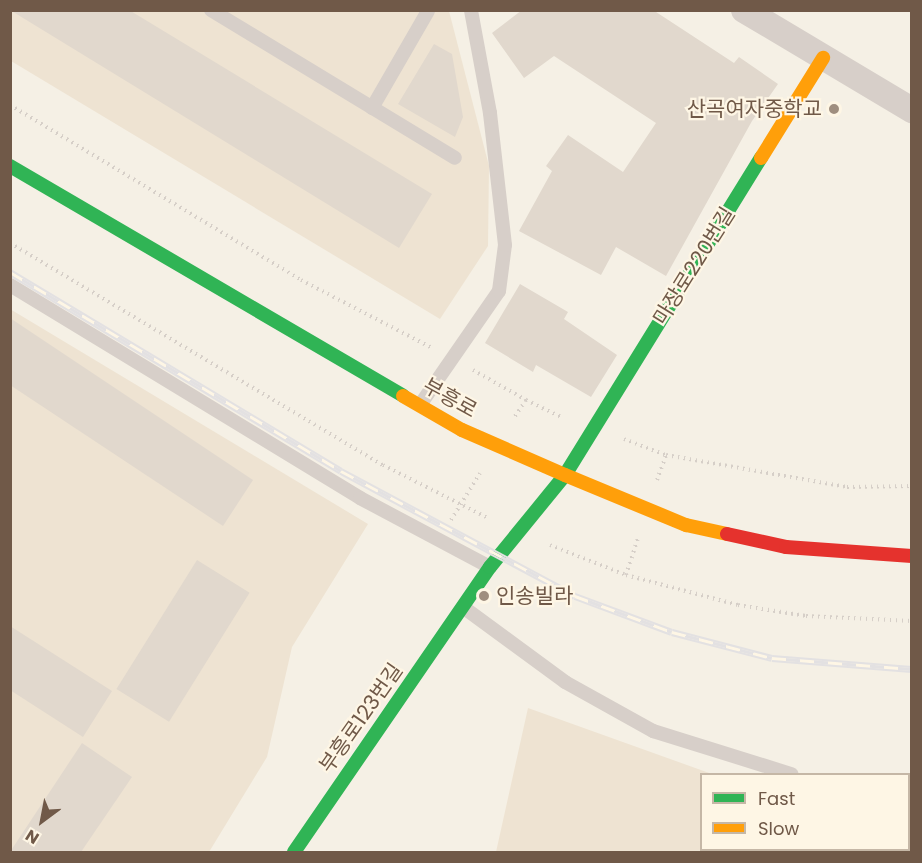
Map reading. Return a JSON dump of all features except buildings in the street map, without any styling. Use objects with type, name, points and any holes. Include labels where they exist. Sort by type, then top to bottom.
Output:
[{"type":"main road","name":"마장로220번길","points":[[565,475],[823,57]]},
{"type":"main road","name":"부흥로","points":[[10,166],[420,405],[565,475],[686,525],[786,547],[912,556]]},
{"type":"main road","name":"부흥로123번길","points":[[294,852],[490,567],[565,475]]},
{"type":"street","points":[[744,10],[912,110]]},
{"type":"lane","points":[[211,10],[455,158]]},
{"type":"lane","points":[[420,405],[499,291],[505,245],[490,113],[471,10]]},
{"type":"lane","points":[[372,108],[428,11]]},
{"type":"lane","points":[[10,285],[360,498],[490,567]]},
{"type":"lane","points":[[463,607],[565,682],[653,731],[788,773]]},
{"type":"path","points":[[10,243],[383,465],[519,532],[626,575],[738,605],[806,616],[912,621]]},
{"type":"path","points":[[737,465],[847,487],[912,486]]},
{"type":"shaded area","points":[[11,11],[449,11],[489,166],[488,246],[440,319],[11,61]]},
{"type":"shaded area","points":[[10,309],[368,524],[292,647],[267,757],[209,852],[11,852]]},
{"type":"shaded area","points":[[528,708],[709,773],[700,773],[700,851],[496,852]]},
{"type":"railway","points":[[10,272],[341,471],[575,596],[672,632],[772,658],[912,669]]},
{"type":"traffic: fast","points":[[294,852],[490,567],[565,475],[761,158]]},
{"type":"traffic: fast","points":[[10,166],[403,396]]},
{"type":"traffic: slow","points":[[761,158],[823,58]]},
{"type":"traffic: slow","points":[[403,396],[462,430],[565,475],[686,525],[727,534]]},
{"type":"traffic: jam","points":[[727,534],[786,547],[912,556]]},
{"type":"place","name":"산곡여자중학교","points":[[834,109]]},
{"type":"place","name":"인송빌라","points":[[484,596]]}]
